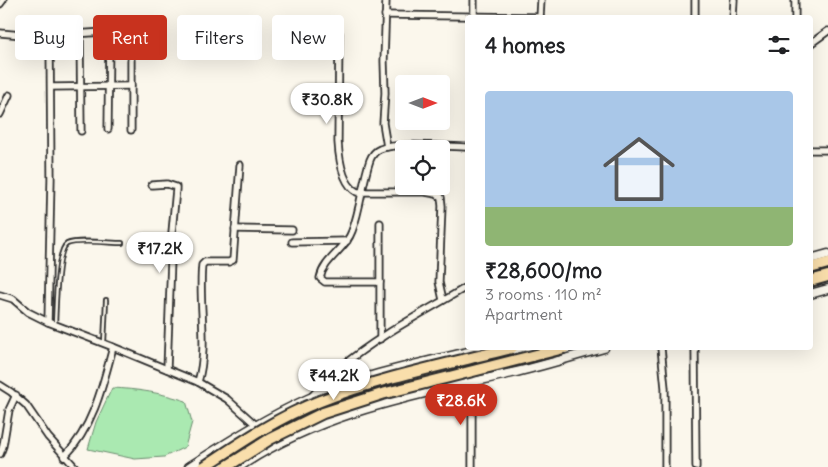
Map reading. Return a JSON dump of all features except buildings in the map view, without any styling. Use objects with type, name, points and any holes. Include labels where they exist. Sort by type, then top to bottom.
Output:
[{"type":"highway","points":[[813,267],[828,263]]},
{"type":"highway","points":[[813,280],[828,276]]},
{"type":"highway","points":[[204,467],[263,429],[319,401],[369,385],[504,350]]},
{"type":"highway","points":[[226,467],[270,439],[323,413],[382,394],[556,350]]},
{"type":"main road","points":[[813,258],[828,254]]},
{"type":"main road","points":[[813,293],[828,289]]},
{"type":"main road","points":[[189,467],[256,425],[310,398],[358,381],[475,350]]},
{"type":"main road","points":[[240,467],[305,430],[345,415],[396,400],[513,373],[597,350]]},
{"type":"street","points":[[0,4],[3,0]]},
{"type":"street","points":[[386,0],[383,123],[387,147]]},
{"type":"street","points":[[474,0],[474,15]]},
{"type":"street","points":[[540,15],[541,0]]},
{"type":"street","points":[[695,15],[696,0]]},
{"type":"street","points":[[733,15],[734,0]]},
{"type":"street","points":[[795,0],[795,15]]},
{"type":"street","points":[[385,15],[465,18]]},
{"type":"street","points":[[813,42],[828,31]]},
{"type":"street","points":[[83,33],[104,32],[109,37],[108,129]]},
{"type":"street","points":[[0,33],[44,37],[50,40],[48,322]]},
{"type":"street","points":[[80,60],[81,131]]},
{"type":"street","points":[[131,60],[131,130]]},
{"type":"street","points":[[339,60],[338,142],[340,158],[351,187],[357,192],[425,192],[441,197],[439,282],[443,300]]},
{"type":"street","points":[[51,87],[131,86]]},
{"type":"street","points":[[0,114],[9,95]]},
{"type":"street","points":[[380,282],[324,282],[320,278],[321,273],[352,232],[370,159],[374,152],[387,147],[465,147]]},
{"type":"street","points":[[813,150],[826,150]]},
{"type":"street","points":[[198,382],[201,373],[202,356],[202,265],[207,262],[231,262],[234,256],[240,165]]},
{"type":"street","points":[[152,184],[176,187],[167,369]]},
{"type":"street","points":[[380,223],[380,340]]},
{"type":"street","points":[[235,228],[292,230]]},
{"type":"street","points":[[292,242],[347,241]]},
{"type":"street","points":[[310,398],[343,365],[465,288]]},
{"type":"street","points":[[0,295],[13,299],[28,312],[48,322],[198,382],[222,396],[256,425],[274,447]]},
{"type":"street","points":[[64,457],[80,440],[87,426],[103,386],[114,347]]},
{"type":"street","points":[[662,350],[665,388],[665,467]]},
{"type":"street","points":[[695,350],[696,467]]},
{"type":"street","points":[[469,382],[472,394],[472,467]]},
{"type":"street","points":[[0,385],[16,396],[30,410],[48,437],[75,467]]},
{"type":"street","points":[[1,451],[7,419],[16,396]]},
{"type":"lane","points":[[55,325],[62,249],[66,245],[75,242],[122,243]]},
{"type":"lane","points":[[104,343],[106,300]]},
{"type":"green space","points":[[112,388],[149,392],[186,401],[192,422],[185,447],[164,457],[135,459],[88,449],[96,422]]}]
